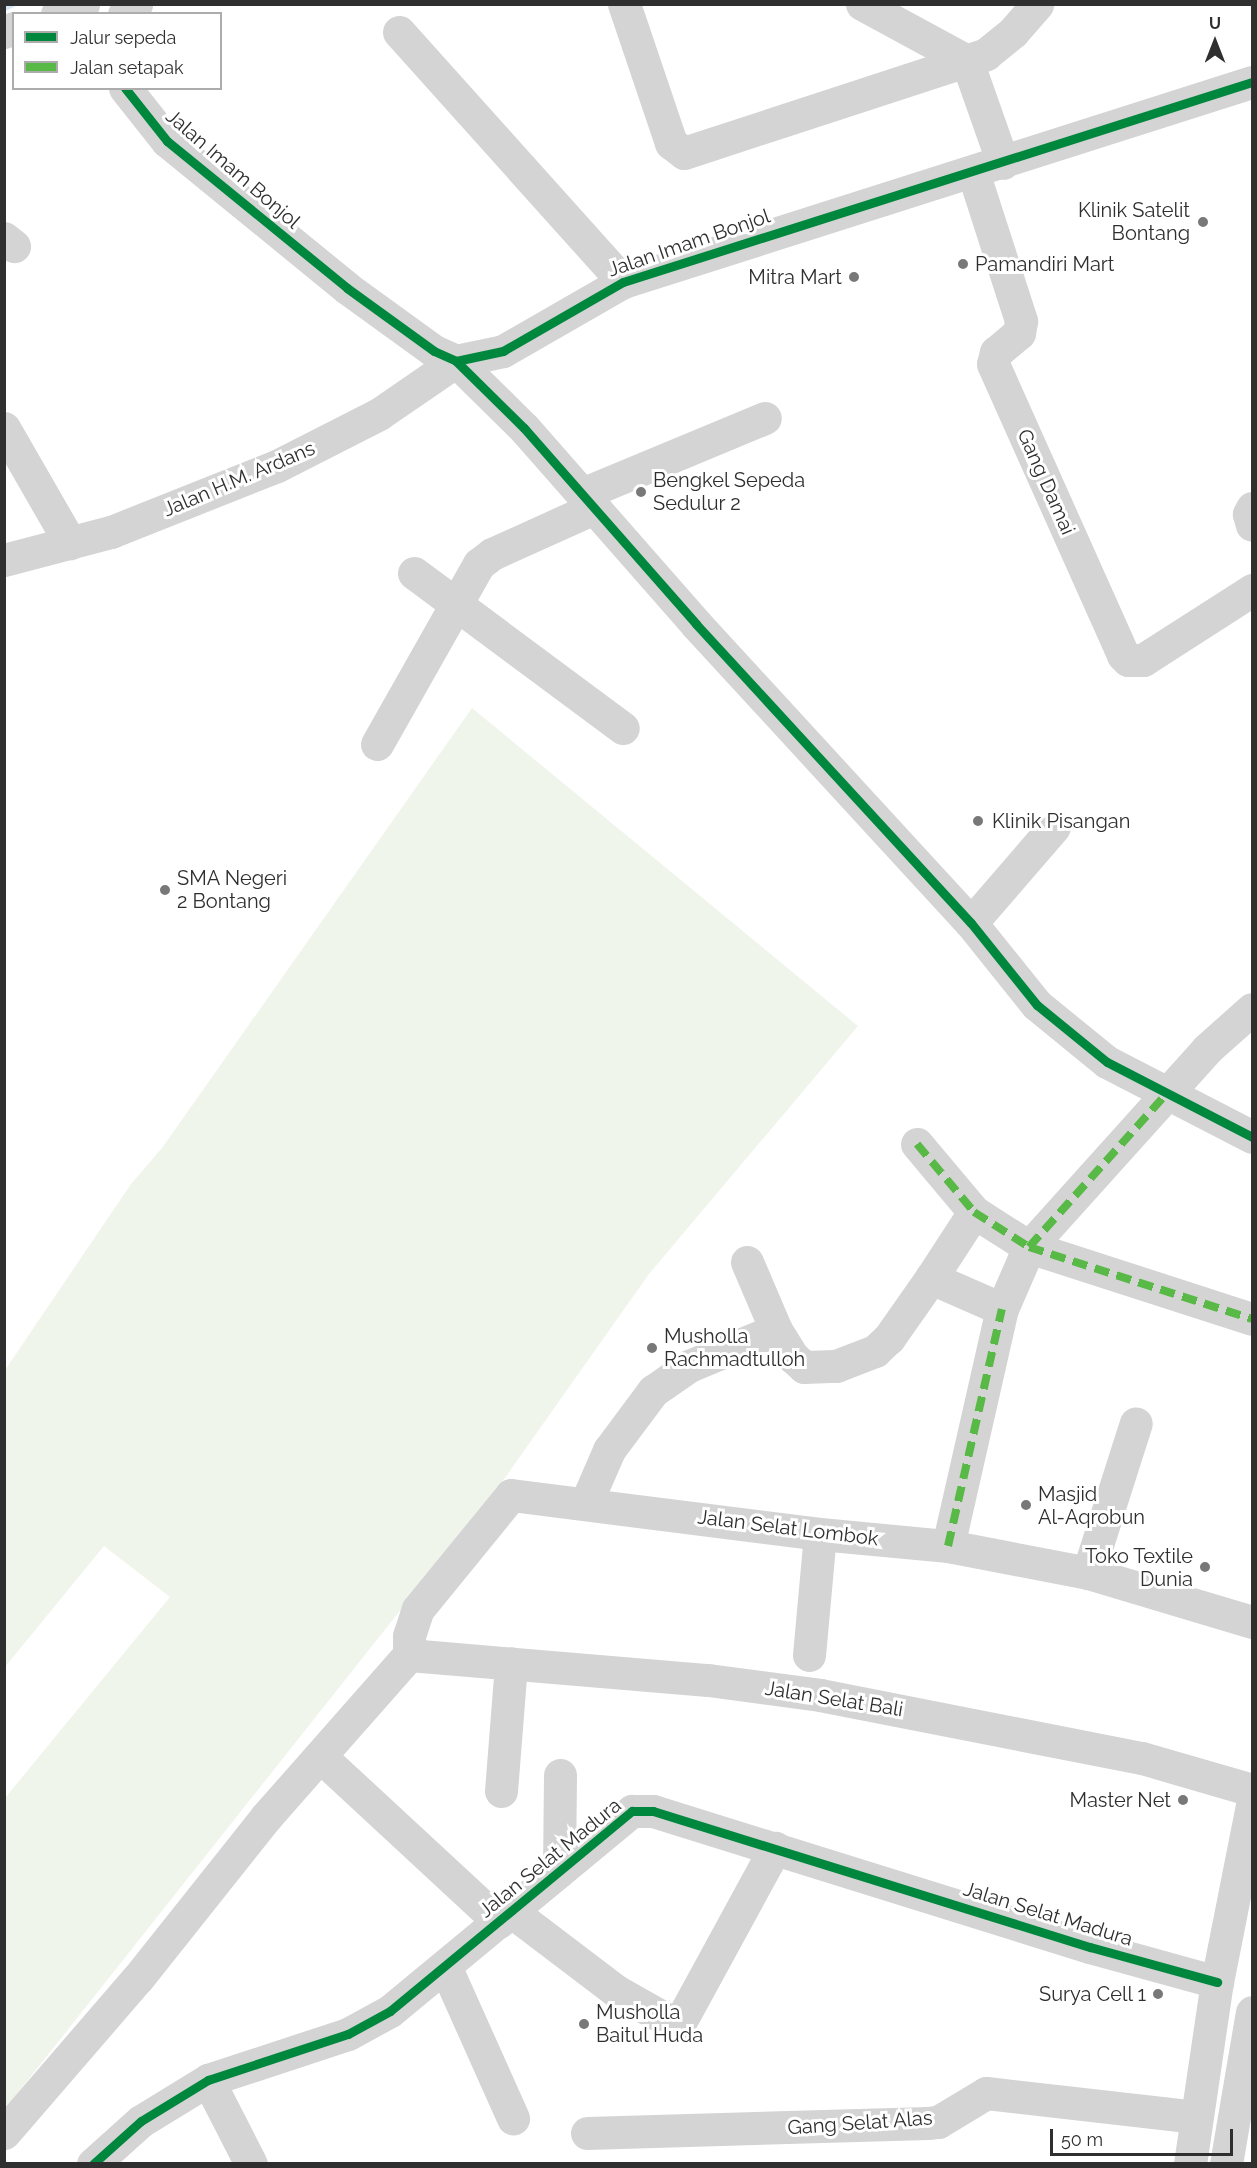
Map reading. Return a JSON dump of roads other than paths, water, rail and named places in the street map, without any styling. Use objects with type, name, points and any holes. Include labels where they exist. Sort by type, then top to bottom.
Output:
[{"type":"street","points":[[62,12],[82,4]]},
{"type":"street","points":[[624,4],[671,143],[684,153],[977,58],[1013,32],[1037,4]]},
{"type":"street","points":[[862,4],[977,58]]},
{"type":"street","points":[[399,32],[623,282]]},
{"type":"street","points":[[977,58],[999,164]]},
{"type":"street","name":"Jalan Imam Bonjol","points":[[127,90],[167,141],[347,288],[417,339],[456,361],[503,351],[623,282],[1252,82]]},
{"type":"street","name":"Gang Damai","points":[[999,164],[1022,321],[1019,333],[996,352],[993,364],[1123,655],[1128,660],[1143,660],[1252,590]]},
{"type":"street","points":[[456,361],[524,428],[971,923],[1037,1005],[1072,1036],[1107,1062],[1252,1137]]},
{"type":"street","name":"Jalan H.M. Ardans","points":[[4,560],[111,532],[277,466],[379,414],[456,361]]},
{"type":"street","points":[[377,744],[485,558],[588,501],[765,418]]},
{"type":"street","points":[[4,428],[70,543]]},
{"type":"street","points":[[1252,508],[1249,514],[1252,525]]},
{"type":"street","points":[[414,573],[623,728]]},
{"type":"street","points":[[971,923],[1054,827]]},
{"type":"street","points":[[948,1545],[1002,1309],[1029,1247],[1172,1096],[1207,1049],[1252,1009]]},
{"type":"street","points":[[917,1144],[974,1212],[1029,1247],[1252,1319]]},
{"type":"street","points":[[747,1262],[776,1330],[793,1357],[804,1366],[836,1366],[857,1360],[875,1351],[889,1338],[974,1212]]},
{"type":"street","points":[[931,1278],[1002,1309]]},
{"type":"street","points":[[586,1503],[609,1450],[653,1391],[689,1366],[776,1330]]},
{"type":"street","points":[[1088,1573],[1136,1423]]},
{"type":"street","name":"Jalan Selat Lombok","points":[[409,1655],[409,1636],[418,1609],[511,1495],[820,1534],[948,1545],[1088,1573],[1252,1622]]},
{"type":"street","points":[[809,1654],[820,1534]]},
{"type":"street","points":[[4,2133],[320,1756],[409,1655]]},
{"type":"street","name":"Jalan Selat Bali","points":[[409,1655],[511,1663],[820,1695],[1142,1758],[1252,1790]]},
{"type":"street","points":[[501,1791],[511,1663]]},
{"type":"street","points":[[320,1756],[505,1917],[616,1991],[678,2026],[775,1848]]},
{"type":"street","points":[[559,1871],[560,1774]]},
{"type":"street","points":[[1190,2163],[1217,1982],[1252,1805]]},
{"type":"street","name":"Jalan Selat Madura","points":[[93,2163],[141,2121],[208,2080],[320,2044],[372,2023],[505,1917],[623,1816],[643,1810],[775,1848],[1090,1947],[1217,1982]]},
{"type":"street","points":[[445,1966],[513,2118]]},
{"type":"street","points":[[1226,2163],[1252,2012]]},
{"type":"street","points":[[208,2080],[251,2163]]},
{"type":"street","name":"Gang Selat Alas","points":[[587,2133],[938,2122],[986,2093],[1197,2117]]},
{"type":"waterway","points":[[4,7],[11,4]]},
{"type":"place","name":"Klinik Satelit Bontang","points":[[1203,222]]},
{"type":"place","name":"Pamandiri Mart","points":[[963,264]]},
{"type":"place","name":"Mitra Mart","points":[[854,277]]},
{"type":"place","name":"Bengkel Sepeda Sedulur 2","points":[[641,492]]},
{"type":"place","name":"Klinik Pisangan","points":[[978,821]]},
{"type":"place","name":"SMA Negeri 2 Bontang","points":[[165,890]]},
{"type":"place","name":"Musholla Rachmadtulloh","points":[[652,1348]]},
{"type":"place","name":"Masjid Al-Aqrobun","points":[[1026,1505]]},
{"type":"place","name":"Toko Textile Dunia","points":[[1205,1567]]},
{"type":"place","name":"Master Net","points":[[1183,1800]]},
{"type":"place","name":"Surya Cell 1","points":[[1158,1994]]},
{"type":"place","name":"Musholla Baitul Huda","points":[[584,2024]]}]
